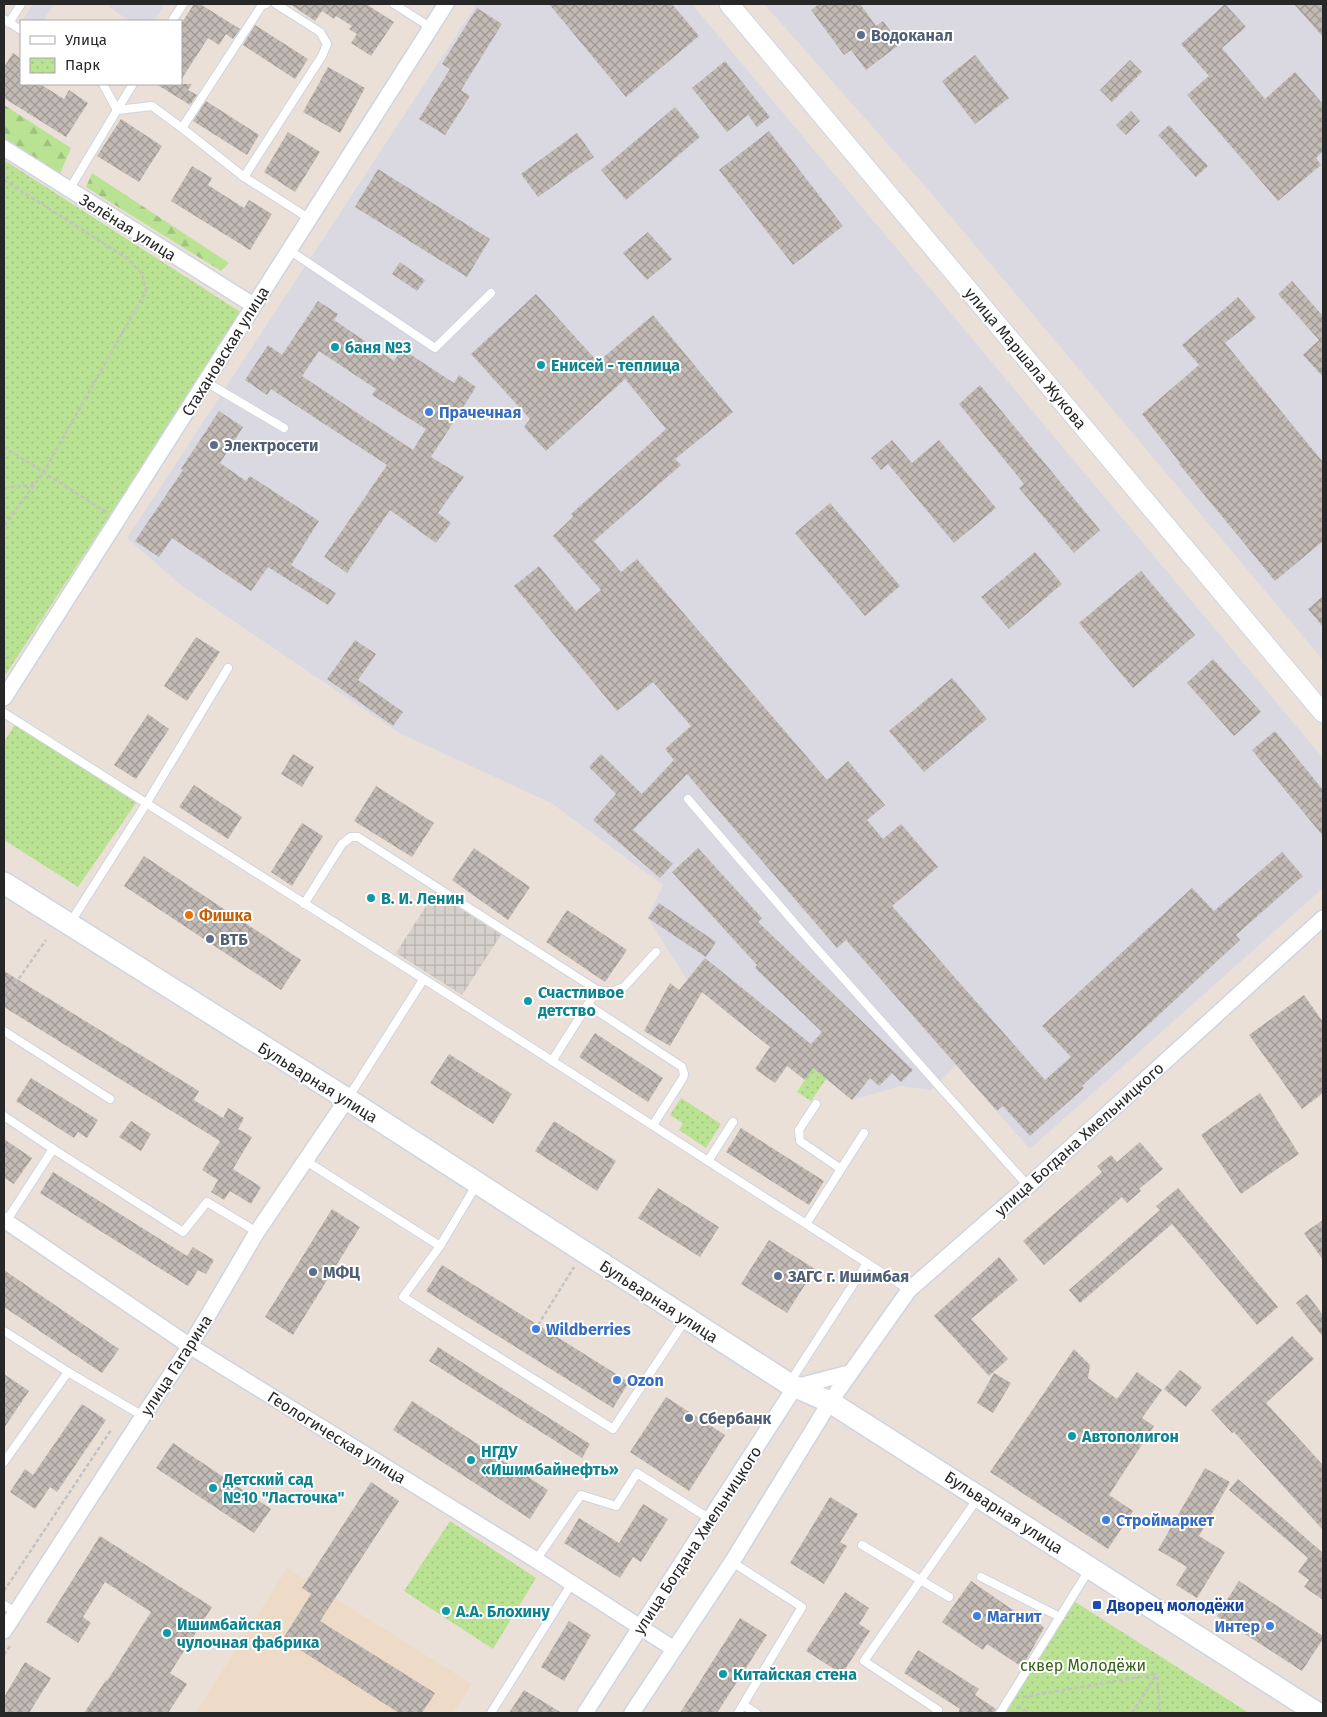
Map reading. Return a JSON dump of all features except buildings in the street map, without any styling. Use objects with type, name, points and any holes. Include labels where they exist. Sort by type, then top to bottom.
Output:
[{"type":"main road","name":"Бульварная улица","points":[[4,883],[347,1099],[686,1319],[792,1386],[830,1402],[1317,1713]]},
{"type":"street","name":"Стахановская улица","points":[[4,698],[446,4]]},
{"type":"street","name":"улица Маршала Жукова","points":[[729,4],[1323,713]]},
{"type":"street","name":"Зелёная улица","points":[[4,148],[68,190],[254,305]]},
{"type":"street","name":"улица Богдана Хмельницкого","points":[[632,1713],[732,1562],[830,1402],[909,1290],[1028,1186],[1323,918]]},
{"type":"street","name":"улица Гагарина","points":[[4,1631],[10,1608],[190,1346],[257,1232],[347,1099]]},
{"type":"street","name":"Геологическая улица","points":[[5,1222],[190,1346],[536,1560],[674,1649]]},
{"type":"street","points":[[792,1386],[849,1374]]},
{"type":"street","name":"улица Богдана Хмельницкого","points":[[585,1713],[710,1519],[792,1386]]},
{"type":"lane","points":[[20,29],[6,21],[21,4]]},
{"type":"lane","points":[[173,20],[183,4]]},
{"type":"lane","points":[[182,128],[262,4],[266,4]]},
{"type":"lane","points":[[244,177],[322,56],[327,44],[320,32],[276,4]]},
{"type":"lane","points":[[394,4],[430,27]]},
{"type":"lane","points":[[104,85],[117,110]]},
{"type":"lane","points":[[68,190],[132,85]]},
{"type":"lane","points":[[117,110],[152,106],[244,177],[310,219]]},
{"type":"lane","points":[[289,250],[435,348],[491,293]]},
{"type":"lane","points":[[206,382],[284,428]]},
{"type":"lane","points":[[69,925],[146,804],[228,668]]},
{"type":"lane","points":[[4,713],[653,1125],[909,1290]]},
{"type":"lane","points":[[688,799],[804,934],[1028,1186]]},
{"type":"lane","points":[[304,904],[342,844],[350,837],[358,837],[597,990],[612,992],[624,988],[656,952]]},
{"type":"lane","points":[[347,1099],[423,980]]},
{"type":"lane","points":[[552,1061],[597,990]]},
{"type":"lane","points":[[588,1005],[682,1067],[684,1074],[653,1125]]},
{"type":"lane","points":[[4,1031],[110,1099]]},
{"type":"lane","points":[[816,1104],[799,1130],[800,1141],[841,1169]]},
{"type":"lane","points":[[4,1116],[183,1232],[207,1202],[257,1232]]},
{"type":"lane","points":[[708,1161],[733,1122]]},
{"type":"lane","points":[[806,1224],[864,1133]]},
{"type":"lane","points":[[5,1222],[53,1149]]},
{"type":"lane","points":[[306,1161],[440,1246]]},
{"type":"lane","points":[[477,1184],[440,1246],[403,1298],[613,1429],[686,1319]]},
{"type":"lane","points":[[792,1386],[867,1263]]},
{"type":"lane","points":[[4,1331],[68,1372],[143,1416]]},
{"type":"lane","points":[[4,1462],[68,1372]]},
{"type":"lane","points":[[536,1560],[580,1495],[616,1506],[637,1473],[710,1519]]},
{"type":"lane","points":[[936,1713],[938,1710],[864,1661],[980,1497]]},
{"type":"lane","points":[[862,1545],[949,1597]]},
{"type":"lane","points":[[732,1562],[802,1607],[738,1713]]},
{"type":"lane","points":[[1000,1713],[1090,1568]]},
{"type":"lane","points":[[981,1577],[1060,1617]]},
{"type":"lane","points":[[491,1713],[572,1583]]},
{"type":"lane","points":[[743,1705],[756,1713]]},
{"type":"path","points":[[4,180],[128,259],[142,274],[146,291],[43,473],[4,526]]},
{"type":"path","points":[[4,447],[117,519]]},
{"type":"path","points":[[4,488],[34,485]]},
{"type":"path","points":[[4,1000],[46,940]]},
{"type":"path","points":[[538,1325],[583,1252]]},
{"type":"path","points":[[4,1591],[111,1430]]},
{"type":"path","points":[[1009,1700],[1157,1674]]},
{"type":"path","points":[[1132,1713],[1157,1674]]},
{"type":"path","points":[[1157,1674],[1160,1713]]},
{"type":"shaded area","points":[[33,4],[54,4],[44,20],[23,20]]},
{"type":"shaded area","points":[[110,4],[134,4],[137,6],[139,4],[160,4],[164,6],[155,20],[128,20],[108,6]]},
{"type":"shaded area","points":[[477,4],[692,4],[1323,758],[1323,888],[1030,1149],[956,1065],[931,1090],[900,1086],[852,1100],[813,1068],[805,1080],[791,1069],[770,1031],[762,1041],[687,980],[648,918],[663,885],[551,803],[399,733],[182,586],[127,538]]},
{"type":"shaded area","points":[[764,4],[1323,4],[1323,660],[931,193]]},
{"type":"shaded area","points":[[435,892],[501,935],[462,995],[396,953]]},
{"type":"shaded area","points":[[287,1568],[472,1684],[453,1713],[196,1713]]},
{"type":"green space","points":[[4,105],[71,148],[60,174],[4,138]]},
{"type":"green space","points":[[4,160],[242,313],[4,677]]},
{"type":"green space","points":[[92,173],[229,263],[221,271],[86,187]]},
{"type":"green space","points":[[16,723],[136,803],[78,887],[4,840],[4,742]]},
{"type":"green space","points":[[813,1068],[826,1079],[811,1101],[797,1092]]},
{"type":"green space","points":[[681,1098],[721,1124],[706,1148],[679,1130],[683,1123],[670,1115]]},
{"type":"green space","points":[[450,1521],[536,1578],[493,1649],[404,1591]]},
{"type":"green space","name":"сквер Молодёжи","points":[[1069,1598],[1249,1713],[996,1713]]},
{"type":"place","name":"Водоканал","points":[[861,35]]},
{"type":"place","name":"баня №3","points":[[335,347]]},
{"type":"place","name":"Енисей - теплица","points":[[541,365]]},
{"type":"place","name":"Прачечная","points":[[429,412]]},
{"type":"place","name":"Электросети","points":[[214,445]]},
{"type":"place","name":"В. И. Ленин","points":[[371,898]]},
{"type":"place","name":"Фишка","points":[[189,915]]},
{"type":"place","name":"ВТБ","points":[[210,939]]},
{"type":"place","name":"Счастливое детство","points":[[528,1001]]},
{"type":"place","name":"МФЦ","points":[[313,1272]]},
{"type":"place","name":"ЗАГС г. Ишимбая","points":[[778,1276]]},
{"type":"place","name":"Wildberries","points":[[536,1329]]},
{"type":"place","name":"Ozon","points":[[617,1380]]},
{"type":"place","name":"Сбербанк","points":[[689,1418]]},
{"type":"place","name":"Автополигон","points":[[1072,1436]]},
{"type":"place","name":"НГДУ «Ишимбайнефть»","points":[[471,1460]]},
{"type":"place","name":"Детский сад №10 \"Ласточка\"","points":[[213,1488]]},
{"type":"place","name":"Строймаркет","points":[[1106,1520]]},
{"type":"place","name":"Дворец молодёжи","points":[[1097,1605]]},
{"type":"place","name":"А.А. Блохину","points":[[446,1611]]},
{"type":"place","name":"Магнит","points":[[977,1616]]},
{"type":"place","name":"Интер","points":[[1270,1626]]},
{"type":"place","name":"Ишимбайская чулочная фабрика","points":[[167,1633]]},
{"type":"place","name":"Китайская стена","points":[[723,1674]]}]
